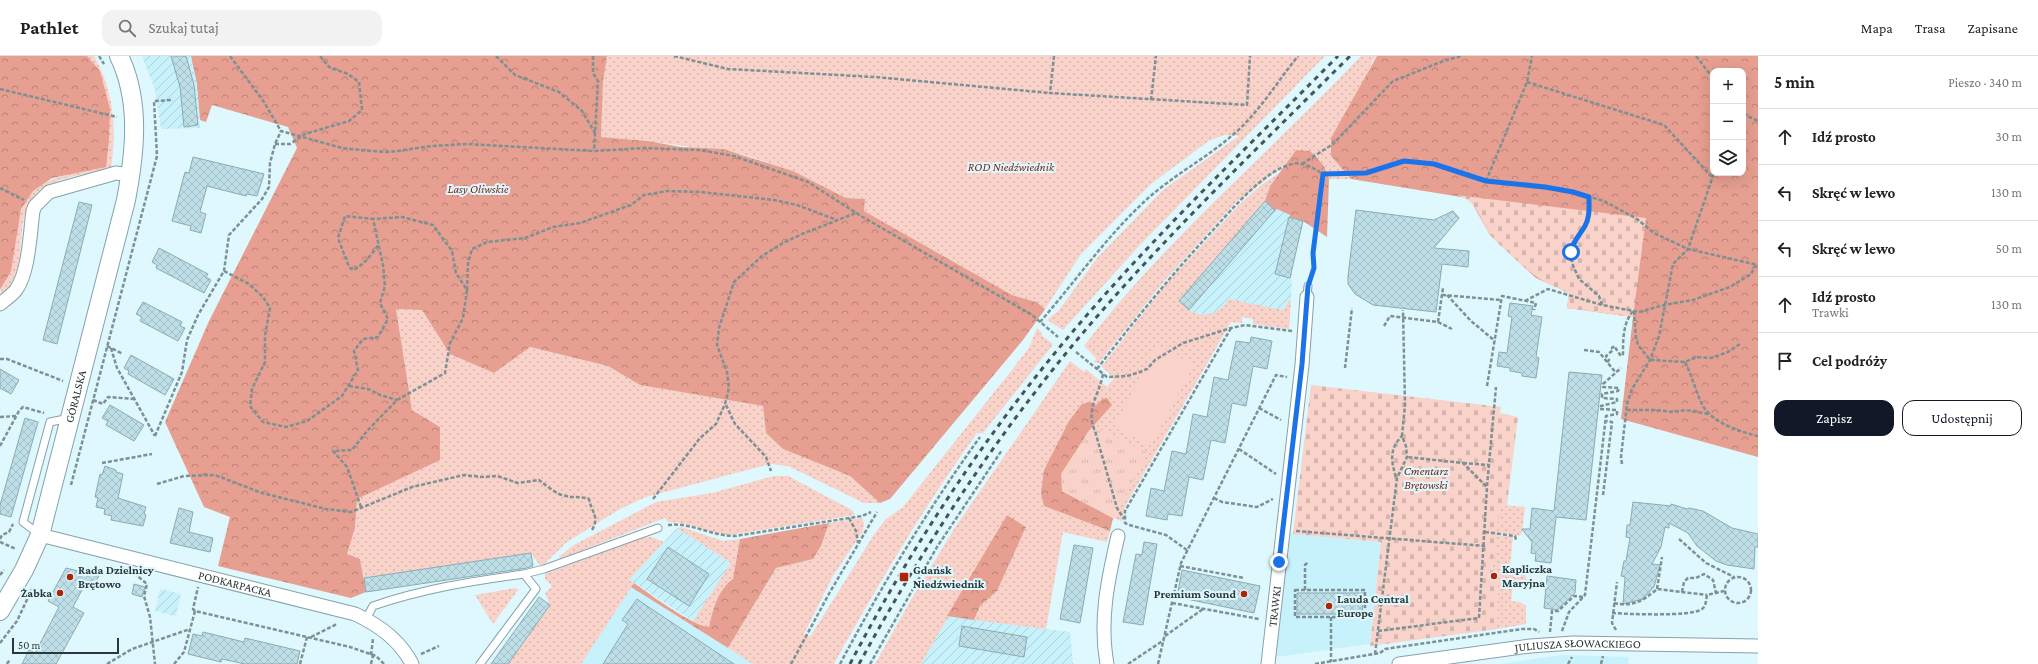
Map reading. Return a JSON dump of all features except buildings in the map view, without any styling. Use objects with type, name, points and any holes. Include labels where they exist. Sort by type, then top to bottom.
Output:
[{"type":"street","name":"GÓRALSKA","points":[[0,611],[24,570],[30,528],[70,418],[126,200],[135,147],[133,110],[127,78],[112,61]]},
{"type":"street","points":[[0,304],[16,290],[21,281],[25,270],[33,212],[35,206],[49,192],[116,173],[131,174]]},
{"type":"street","name":"TRAWKI","points":[[1268,664],[1302,364],[1308,292]]},
{"type":"street","name":"PODKARPACKA","points":[[30,528],[360,617],[397,642],[412,664]]},
{"type":"street","points":[[1107,664],[1104,645],[1103,618],[1118,536]]},
{"type":"street","name":"JULIUSZA SŁOWACKIEGO","points":[[1399,664],[1530,646],[1573,643],[1758,646]]},
{"type":"lane","points":[[360,617],[373,606],[403,596],[453,584],[524,574],[658,528]]},
{"type":"lane","points":[[480,664],[536,589],[524,574]]},
{"type":"path","points":[[99,56],[112,61]]},
{"type":"path","points":[[230,56],[264,102],[281,131],[342,148],[390,152],[432,146],[467,144],[594,151],[644,148],[699,150],[734,156],[808,182],[856,213],[1032,315],[1058,337]]},
{"type":"path","points":[[275,144],[290,144],[301,137],[328,126],[349,121],[362,110],[359,82],[348,74],[329,67],[320,56]]},
{"type":"path","points":[[496,56],[515,75],[559,92],[582,111],[595,133]]},
{"type":"path","points":[[593,56],[594,73],[598,80],[594,151]]},
{"type":"path","points":[[674,56],[728,69],[875,77],[1050,93],[1247,105],[1250,56]]},
{"type":"path","points":[[1050,93],[1054,56]]},
{"type":"path","points":[[1151,100],[1156,56]]},
{"type":"path","points":[[1040,322],[1096,252],[1141,205],[1167,182],[1235,134],[1259,109],[1298,56]]},
{"type":"path","points":[[1302,164],[1333,144],[1393,81],[1446,60],[1462,56]]},
{"type":"path","points":[[1486,181],[1527,82],[1532,56]]},
{"type":"path","points":[[1696,56],[1710,74]]},
{"type":"path","points":[[1527,82],[1664,125],[1712,177],[1688,249],[1673,264],[1659,336],[1650,360],[1632,389],[1627,410],[1621,457],[1622,464]]},
{"type":"path","points":[[0,89],[118,117]]},
{"type":"path","points":[[69,491],[156,156],[154,101],[173,100]]},
{"type":"path","points":[[117,109],[119,124]]},
{"type":"path","points":[[1746,115],[1758,121]]},
{"type":"path","points":[[110,348],[117,368],[155,436],[182,372],[187,340],[198,315],[224,271],[229,235],[262,199],[269,187],[270,163],[275,144],[281,131]]},
{"type":"path","points":[[1096,369],[1166,281],[1236,205],[1259,183],[1282,167],[1293,163],[1302,164],[1323,174],[1366,173],[1404,161],[1434,164],[1486,181],[1545,187],[1573,192],[1604,201],[1637,219],[1654,233],[1688,249],[1757,265]]},
{"type":"path","points":[[1308,292],[1314,268],[1313,253],[1323,174]]},
{"type":"path","points":[[0,188],[20,198]]},
{"type":"path","points":[[361,507],[347,467],[333,451],[352,450],[397,400],[445,373],[450,343],[463,318],[467,290],[468,263],[472,249],[487,242],[525,238],[554,227],[580,223],[631,205],[644,195],[667,191],[701,192],[774,200],[797,206],[837,220]]},
{"type":"path","points":[[1589,197],[1589,216],[1585,225],[1572,244],[1572,262],[1578,279],[1599,296],[1602,305]]},
{"type":"path","points":[[653,499],[700,438],[716,424],[725,404],[729,388],[727,372],[717,345],[719,328],[734,282],[762,256],[783,243],[856,213]]},
{"type":"path","points":[[379,244],[372,255],[353,270],[349,267],[338,238],[345,216],[373,219],[402,217],[433,225],[452,251],[456,273],[467,290]]},
{"type":"path","points":[[224,271],[249,284],[263,297],[270,308],[265,336],[265,362],[252,389],[250,406],[263,422],[286,427],[307,421],[342,396],[358,370],[354,351],[363,339],[378,337],[388,319],[380,303],[385,286],[379,244],[373,219]]},
{"type":"path","points":[[1757,265],[1758,270]]},
{"type":"path","points":[[1525,301],[1548,289],[1566,296],[1639,312],[1664,305],[1693,300],[1730,287],[1752,274],[1757,265]]},
{"type":"path","points":[[1438,322],[1443,288]]},
{"type":"path","points":[[1442,295],[1501,300]]},
{"type":"path","points":[[1447,295],[1471,321],[1495,341]]},
{"type":"path","points":[[1487,386],[1502,296],[1536,303],[1534,310]]},
{"type":"path","points":[[1345,368],[1352,308]]},
{"type":"path","points":[[1396,478],[1408,457],[1402,436],[1405,405],[1403,310]]},
{"type":"path","points":[[1634,311],[1638,345],[1650,360],[1685,362],[1697,357],[1711,358],[1728,352],[1740,344]]},
{"type":"path","points":[[1607,362],[1609,360],[1606,356],[1613,350],[1612,348],[1614,346],[1621,356],[1623,354],[1624,331],[1629,316],[1634,311]]},
{"type":"path","points":[[1384,326],[1390,316],[1438,322],[1452,328]]},
{"type":"path","points":[[1076,352],[1108,377],[1127,376],[1147,369],[1155,360],[1183,343],[1231,328],[1245,325],[1292,331]]},
{"type":"path","points":[[1124,519],[1125,511],[1231,328]]},
{"type":"path","points":[[107,346],[123,354]]},
{"type":"path","points":[[1584,350],[1599,352],[1616,372]]},
{"type":"path","points":[[0,358],[7,359],[66,382],[67,375]]},
{"type":"path","points":[[1685,362],[1695,382],[1701,404],[1710,414],[1738,432],[1758,436]]},
{"type":"path","points":[[1562,631],[1569,612],[1584,597],[1606,416],[1616,414],[1617,410],[1600,409],[1600,406],[1618,402],[1617,399],[1602,398],[1602,394],[1618,391],[1619,388],[1603,387],[1603,384],[1621,368]]},
{"type":"path","points":[[1103,374],[1101,387],[1090,413],[1117,508],[1125,522],[1129,525],[1166,535],[1187,550]]},
{"type":"path","points":[[1158,664],[1180,566],[1276,375]]},
{"type":"path","points":[[348,386],[368,389],[380,395],[397,400]]},
{"type":"path","points":[[1378,631],[1479,618],[1485,546],[1487,487],[1496,387]]},
{"type":"path","points":[[93,400],[103,404],[108,397],[134,399]]},
{"type":"path","points":[[725,404],[735,424],[766,457],[771,471]]},
{"type":"path","points":[[0,446],[16,416],[23,407],[41,412]]},
{"type":"path","points":[[1259,408],[1281,420]]},
{"type":"path","points":[[1627,410],[1656,410],[1673,412],[1686,410],[1710,414]]},
{"type":"path","points":[[0,416],[16,416]]},
{"type":"path","points":[[1603,495],[1612,422],[1606,421]]},
{"type":"path","points":[[1375,654],[1396,478],[1391,456],[1396,442],[1402,436]]},
{"type":"path","points":[[840,664],[900,558],[930,509],[980,437]]},
{"type":"path","points":[[1239,449],[1276,474]]},
{"type":"path","points":[[870,664],[933,553],[1002,450]]},
{"type":"path","points":[[102,463],[152,454]]},
{"type":"path","points":[[1408,457],[1489,466]]},
{"type":"path","points":[[1463,463],[1487,487]]},
{"type":"path","points":[[157,484],[184,476],[215,475],[250,490],[295,502],[351,512],[412,487],[464,475],[482,477],[497,476],[518,483],[539,480],[553,490],[566,496],[577,496],[588,499],[596,517],[596,524],[592,530]]},
{"type":"path","points":[[1214,498],[1222,502],[1257,507],[1275,498]]},
{"type":"path","points":[[658,528],[680,524],[721,536],[735,536],[849,518],[871,512]]},
{"type":"path","points":[[791,664],[877,512]]},
{"type":"path","points":[[849,518],[856,531],[858,544]]},
{"type":"path","points":[[0,539],[2,535],[9,532],[12,524],[30,528],[13,556]]},
{"type":"path","points":[[1296,531],[1485,546]]},
{"type":"path","points":[[1485,532],[1514,536],[1516,540]]},
{"type":"path","points":[[1679,539],[1706,563],[1734,577],[1743,578],[1750,584],[1751,589],[1749,598],[1741,603],[1732,602],[1726,596],[1724,591],[1727,582],[1734,577]]},
{"type":"path","points":[[0,542],[18,550]]},
{"type":"path","points":[[1614,603],[1632,605],[1644,601],[1657,589],[1662,557]]},
{"type":"path","points":[[1304,590],[1305,565],[1308,562]]},
{"type":"path","points":[[1180,566],[1244,578]]},
{"type":"path","points":[[0,575],[4,569]]},
{"type":"path","points":[[132,571],[147,584],[144,596],[150,617],[155,664]]},
{"type":"path","points":[[174,664],[184,652],[191,629],[195,611],[193,609],[201,574]]},
{"type":"path","points":[[1682,592],[1684,582],[1688,578],[1696,578],[1704,574],[1712,580],[1716,593]]},
{"type":"path","points":[[1617,582],[1612,613],[1613,627],[1619,633]]},
{"type":"path","points":[[1657,589],[1707,595],[1724,591]]},
{"type":"path","points":[[1295,590],[1365,590],[1365,617],[1331,617],[1295,617],[1295,590]]},
{"type":"path","points":[[1612,613],[1634,615],[1697,612],[1705,605],[1707,595]]},
{"type":"path","points":[[1550,632],[1552,611],[1558,611],[1574,596],[1584,597]]},
{"type":"path","points":[[1172,603],[1259,619]]},
{"type":"path","points":[[1128,664],[1204,608]]},
{"type":"path","points":[[195,611],[350,646],[374,656],[384,664]]},
{"type":"path","points":[[311,638],[360,617]]},
{"type":"path","points":[[1331,617],[1331,662]]},
{"type":"path","points":[[107,664],[132,649],[191,629]]},
{"type":"path","points":[[1315,664],[1380,653],[1385,649],[1534,629]]},
{"type":"path","points":[[300,664],[307,637]]},
{"type":"path","points":[[1568,664],[1574,653]]},
{"type":"path","points":[[371,664],[374,656]]},
{"type":"path","points":[[1601,664],[1603,656]]},
{"type":"path","points":[[8,664],[10,659]]},
{"type":"shaded area","points":[[142,56],[191,56],[197,84],[200,128],[161,129],[155,90]]},
{"type":"shaded area","points":[[1265,201],[1275,210],[1277,209],[1291,215],[1290,217],[1303,221],[1292,271],[1291,301],[1288,301],[1285,308],[1282,310],[1225,306],[1216,313],[1207,315],[1193,313],[1179,301]]},
{"type":"shaded area","points":[[677,528],[731,563],[693,621],[629,580]]},
{"type":"shaded area","points":[[1290,533],[1381,542],[1370,644],[1276,657]]},
{"type":"shaded area","points":[[631,587],[753,664],[581,664]]},
{"type":"shaded area","points":[[160,589],[181,594],[176,616],[155,611]]},
{"type":"shaded area","points":[[947,616],[1070,632],[1073,664],[921,664]]},
{"type":"shaded area","points":[[1563,655],[1628,657],[1629,664],[1500,664]]},
{"type":"green space","points":[[0,56],[87,56],[100,71],[110,109],[106,167],[52,178],[33,191],[21,209],[11,271],[0,290]]},
{"type":"green space","points":[[87,56],[94,56],[101,69],[110,97],[114,125],[111,168],[61,180],[46,186],[35,194],[29,204],[22,228],[18,266],[14,278],[10,286],[0,298],[0,293],[11,266],[19,216],[27,199],[35,190],[56,178],[106,167],[100,71]]},
{"type":"green space","name":"Lasy Oliwskie","points":[[191,56],[607,56],[603,82],[601,137],[648,141],[681,147],[723,149],[793,171],[846,198],[865,199],[864,211],[1012,295],[1036,302],[1045,309],[1023,340],[890,499],[880,503],[850,476],[783,449],[766,433],[763,406],[640,385],[608,366],[530,347],[494,373],[450,354],[422,310],[396,309],[412,410],[440,427],[440,460],[357,499],[355,528],[347,554],[360,559],[366,592],[351,598],[218,566],[230,517],[204,507],[165,422],[209,321],[297,148],[288,127],[212,105],[206,122],[200,120],[197,84]]},
{"type":"green space","name":"ROD Niedźwiednik","points":[[607,56],[1325,56],[1139,246],[1063,330],[1047,320],[1059,310],[1098,257],[1163,190],[1239,136],[1225,135],[1210,140],[1151,184],[1081,254],[1045,309],[1036,302],[1012,295],[864,211],[865,199],[846,198],[793,171],[742,154],[648,141],[601,137],[603,82]]},
{"type":"green space","points":[[1361,56],[1377,56],[1373,60],[1331,156],[1351,179],[1329,179],[1324,166],[1296,150],[1286,164],[1236,202],[1165,280],[1099,363],[1093,362],[1096,359],[1095,357],[1084,346],[1115,307],[1183,233]]},
{"type":"green space","points":[[1377,56],[1758,56],[1758,457],[1621,419],[1633,317],[1567,308],[1569,293],[1536,278],[1526,269],[1490,235],[1472,203],[1467,198],[1351,179],[1331,156],[1331,138]]},
{"type":"green space","points":[[1296,150],[1310,151],[1324,166],[1329,179],[1327,237],[1303,221],[1290,217],[1290,215],[1277,209],[1275,210],[1265,201],[1270,186]]},
{"type":"green space","points":[[1279,173],[1270,186],[1265,201],[1179,301],[1192,312],[1205,315],[1219,310],[1229,299],[1282,310],[1285,308],[1288,301],[1291,301],[1289,329],[1253,324],[1253,319],[1242,317],[1242,323],[1231,322],[1125,506],[1122,521],[1113,518],[1088,432],[1111,405],[1102,399],[1057,447],[1044,470],[1044,506],[1110,531],[1107,542],[1063,532],[1046,629],[974,620],[980,606],[997,591],[1026,527],[1007,515],[921,664],[875,664],[912,598],[956,526],[1070,361],[1084,372],[1086,369],[1107,387],[1114,378],[1102,366],[1167,283],[1239,205],[1260,186]]},
{"type":"green space","points":[[1456,195],[1646,218],[1633,317],[1567,308],[1569,293],[1543,281],[1522,266],[1493,237],[1474,206],[1463,197]]},
{"type":"green space","points":[[396,309],[422,310],[450,354],[494,373],[529,347],[608,366],[640,385],[763,406],[766,433],[783,449],[850,476],[880,503],[864,503],[788,466],[770,464],[646,497],[620,509],[567,542],[541,567],[531,553],[364,578],[360,559],[347,554],[355,528],[357,499],[440,459],[440,427],[412,410]]},
{"type":"green space","points":[[1037,328],[1042,333],[1042,336],[1053,344],[983,433],[977,433],[957,461],[902,546],[834,664],[753,664],[728,648],[776,568],[813,559],[821,546],[829,523],[862,518],[864,523],[863,531],[833,576],[804,634],[810,637],[875,533],[886,519],[903,507],[1011,371],[1029,348]]},
{"type":"green space","points":[[1157,345],[1194,365],[1151,446],[1114,427]]},
{"type":"green space","name":"Cmentarz Brętowski","points":[[1311,385],[1501,407],[1500,413],[1518,417],[1507,505],[1500,505],[1492,569],[1498,570],[1497,629],[1370,646],[1381,542],[1293,534]]},
{"type":"green space","points":[[1107,398],[1112,405],[1088,432],[1062,491],[1113,518],[1110,531],[1044,506],[1041,493],[1044,470],[1069,421],[1082,404],[1090,402],[1096,405],[1102,399]]},
{"type":"green space","points":[[1103,430],[1148,453],[1113,518],[1062,491],[1061,474],[1088,432]]},
{"type":"green space","points":[[774,476],[788,476],[852,510],[855,515],[730,535],[684,523],[668,522],[665,518],[560,559],[559,557],[572,546],[656,502],[712,493]]},
{"type":"green space","points":[[1500,505],[1525,507],[1522,533],[1519,536],[1496,532]]},
{"type":"green space","points":[[1007,515],[1026,527],[997,591],[980,606],[974,620],[947,616]]},
{"type":"green space","points":[[829,523],[821,546],[813,559],[776,568],[728,648],[631,587],[634,583],[682,616],[702,626],[709,627],[719,595],[733,579],[740,539]]},
{"type":"green space","points":[[681,527],[723,541],[740,539],[733,580],[723,589],[714,607],[709,627],[705,627],[693,621],[731,563],[677,528]]},
{"type":"green space","points":[[1496,535],[1513,537],[1510,567],[1523,570],[1528,583],[1521,587],[1513,586],[1511,601],[1520,602],[1526,606],[1526,624],[1497,629],[1498,570],[1492,570]]},
{"type":"green space","points":[[652,537],[664,542],[629,580],[634,583],[581,664],[508,664],[550,605],[545,593],[552,586],[545,579],[545,574],[640,538]]},
{"type":"green space","points":[[516,588],[518,590],[493,624],[475,595]]},
{"type":"railway","points":[[850,664],[903,570],[961,478],[992,434],[1059,348],[1123,274],[1153,242],[1338,56]]},
{"type":"railway","points":[[859,664],[883,620],[962,493],[1050,373],[1082,334],[1179,227],[1350,56]]},
{"type":"place","name":"Kapliczka Maryjna","points":[[1494,576]]},
{"type":"place","name":"Rada Dzielnicy Brętowo","points":[[70,577]]},
{"type":"place","name":"Gdańsk Niedźwiednik","points":[[904,577]]},
{"type":"place","name":"Żabka","points":[[60,593]]},
{"type":"place","name":"Premium Sound","points":[[1244,594]]},
{"type":"place","name":"Lauda Central Europe","points":[[1329,606]]},
{"type":"route","points":[[1279,562],[1302,364],[1308,286],[1314,268],[1313,253],[1323,174],[1366,173],[1404,161],[1434,164],[1486,181],[1508,185],[1545,187],[1573,192],[1589,197],[1589,216],[1585,225],[1572,244],[1571,252]]}]
